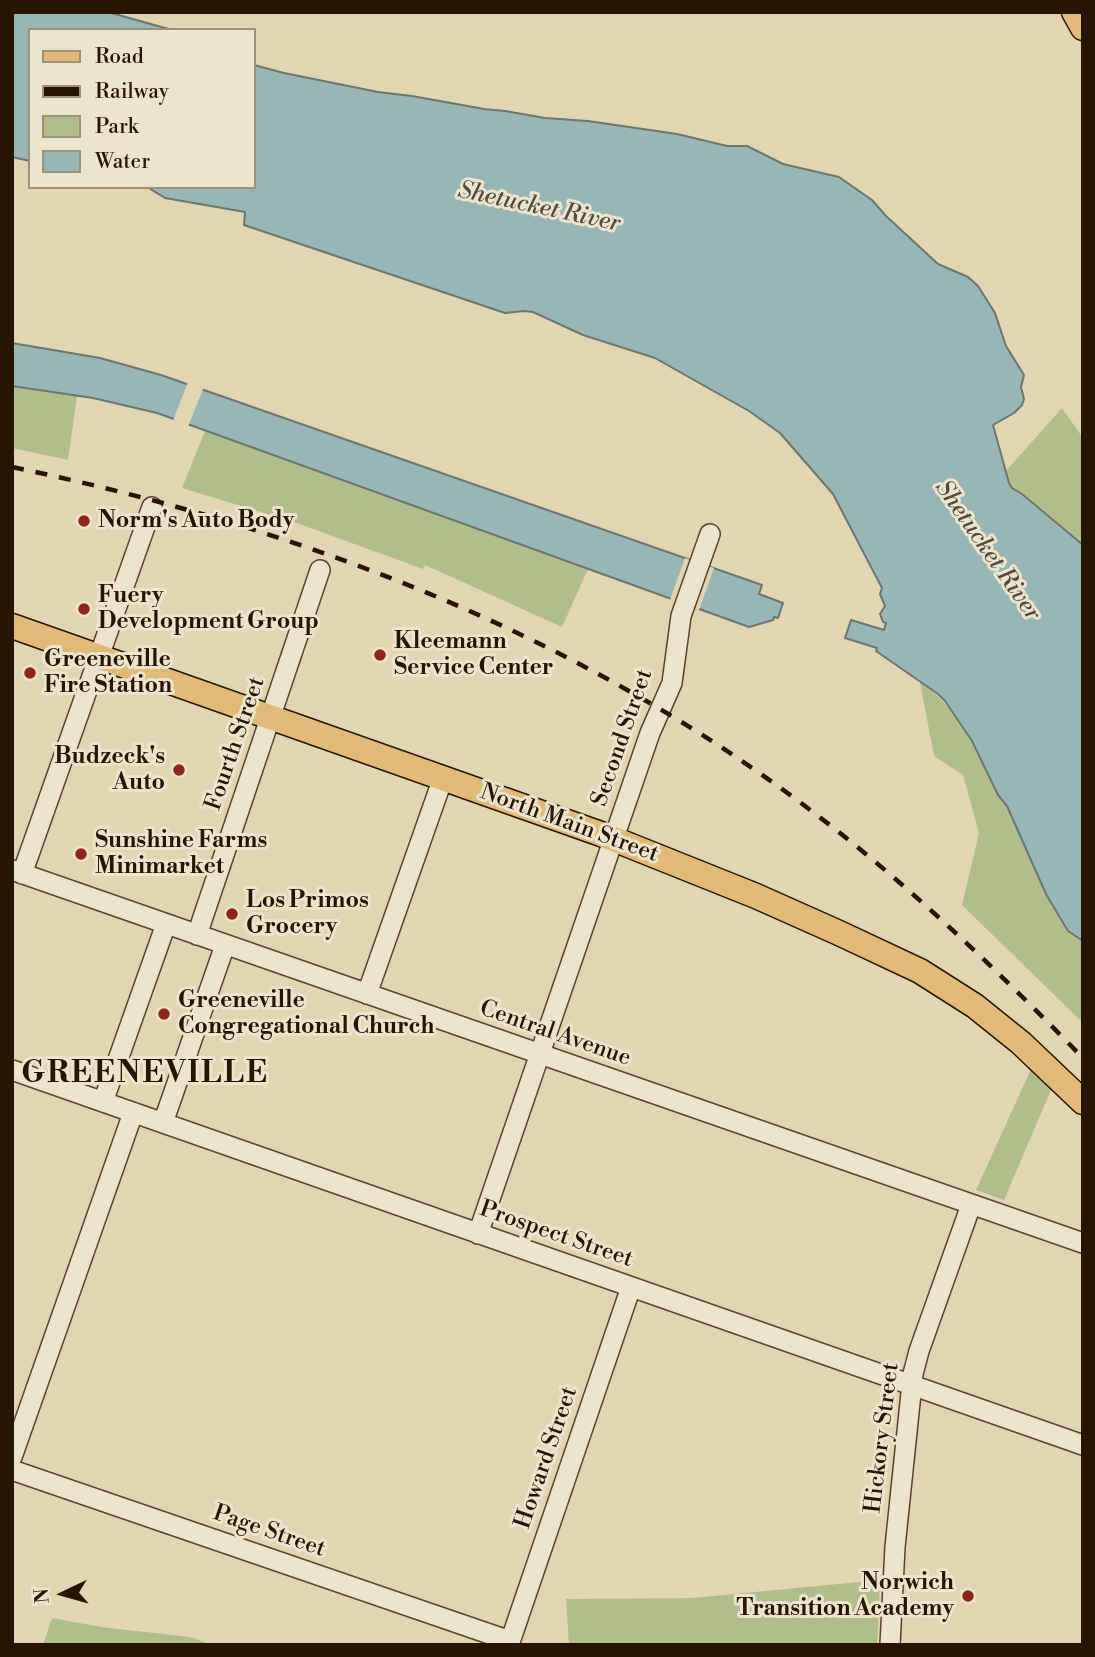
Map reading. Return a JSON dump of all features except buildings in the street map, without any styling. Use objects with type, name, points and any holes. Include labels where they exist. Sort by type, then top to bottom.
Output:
[{"type":"main road","points":[[1074,12],[1083,28]]},
{"type":"main road","name":"North Main Street","points":[[12,626],[614,839],[756,896],[920,971],[950,989],[998,1024],[1083,1102]]},
{"type":"street","points":[[17,872],[152,507]]},
{"type":"street","name":"Second Street","points":[[478,1234],[650,733],[672,682],[679,624],[710,534]]},
{"type":"street","name":"Fourth Street","points":[[197,935],[320,570]]},
{"type":"street","points":[[368,994],[443,778]]},
{"type":"street","name":"Central Avenue","points":[[17,872],[1083,1243]]},
{"type":"street","points":[[103,1102],[166,924]]},
{"type":"street","points":[[163,1123],[225,945]]},
{"type":"street","name":"Prospect Street","points":[[12,1070],[1083,1445]]},
{"type":"street","points":[[12,1457],[133,1113]]},
{"type":"street","name":"Hickory Street","points":[[890,1645],[895,1547],[911,1385],[919,1351],[971,1205]]},
{"type":"street","name":"Howard Street","points":[[510,1643],[631,1287]]},
{"type":"street","name":"Page Street","points":[[12,1470],[510,1643]]},
{"type":"green space","points":[[12,386],[77,396],[68,460],[12,448]]},
{"type":"green space","points":[[1062,408],[1083,438],[1083,545],[1012,488],[1006,471]]},
{"type":"green space","points":[[205,431],[588,569],[562,627],[425,565],[423,569],[294,522],[182,488]]},
{"type":"green space","points":[[920,682],[947,705],[966,733],[998,795],[1007,806],[1046,894],[1068,931],[1083,941],[1083,1023],[962,905],[979,833],[963,775],[934,756]]},
{"type":"green space","points":[[1031,1069],[1051,1090],[1004,1200],[976,1190]]},
{"type":"green space","points":[[880,1580],[877,1645],[569,1645],[566,1599],[692,1598]]},
{"type":"green space","points":[[52,1618],[101,1627],[190,1637],[213,1645],[43,1645]]},
{"type":"water","points":[[12,12],[108,12],[165,28],[28,28],[28,161],[12,157]]},
{"type":"water","name":"Shetucket River","points":[[256,66],[378,92],[545,118],[588,121],[677,134],[727,146],[747,146],[783,164],[839,177],[872,200],[938,264],[968,277],[978,286],[995,313],[1006,346],[1024,375],[1021,387],[1024,399],[1022,405],[993,425],[1009,483],[1083,545],[1083,941],[1068,931],[1046,894],[1007,806],[998,795],[972,741],[945,701],[876,651],[877,648],[845,638],[851,620],[884,630],[886,623],[880,614],[885,606],[880,594],[882,588],[833,494],[780,433],[749,411],[655,358],[583,335],[533,312],[505,313],[244,225],[245,212],[165,198],[150,189],[256,189]]},
{"type":"water","points":[[12,343],[100,358],[161,375],[762,585],[759,594],[783,603],[778,618],[774,617],[773,620],[749,627],[157,413],[93,398],[12,386]]},
{"type":"pier","points":[[188,382],[204,387],[187,429],[172,423]]},
{"type":"pier","points":[[685,558],[714,568],[699,610],[670,600]]},
{"type":"railway","points":[[12,467],[118,491],[223,520],[326,554],[428,593],[527,637],[623,688],[716,744],[842,835],[948,926],[1083,1058]]},
{"type":"place","name":"Norm's Auto Body","points":[[84,521]]},
{"type":"place","name":"Fuery Development Group","points":[[84,609]]},
{"type":"place","name":"Kleemann Service Center","points":[[380,655]]},
{"type":"place","name":"Greeneville Fire Station","points":[[30,673]]},
{"type":"place","name":"Budzeck's Auto","points":[[179,770]]},
{"type":"place","name":"Sunshine Farms Minimarket","points":[[81,854]]},
{"type":"place","name":"Los Primos Grocery","points":[[232,914]]},
{"type":"place","name":"Greeneville Congregational Church","points":[[164,1014]]},
{"type":"place","name":"Norwich Transition Academy","points":[[968,1596]]},
{"type":"district","name":"GREENEVILLE","points":[[145,1075]]}]
